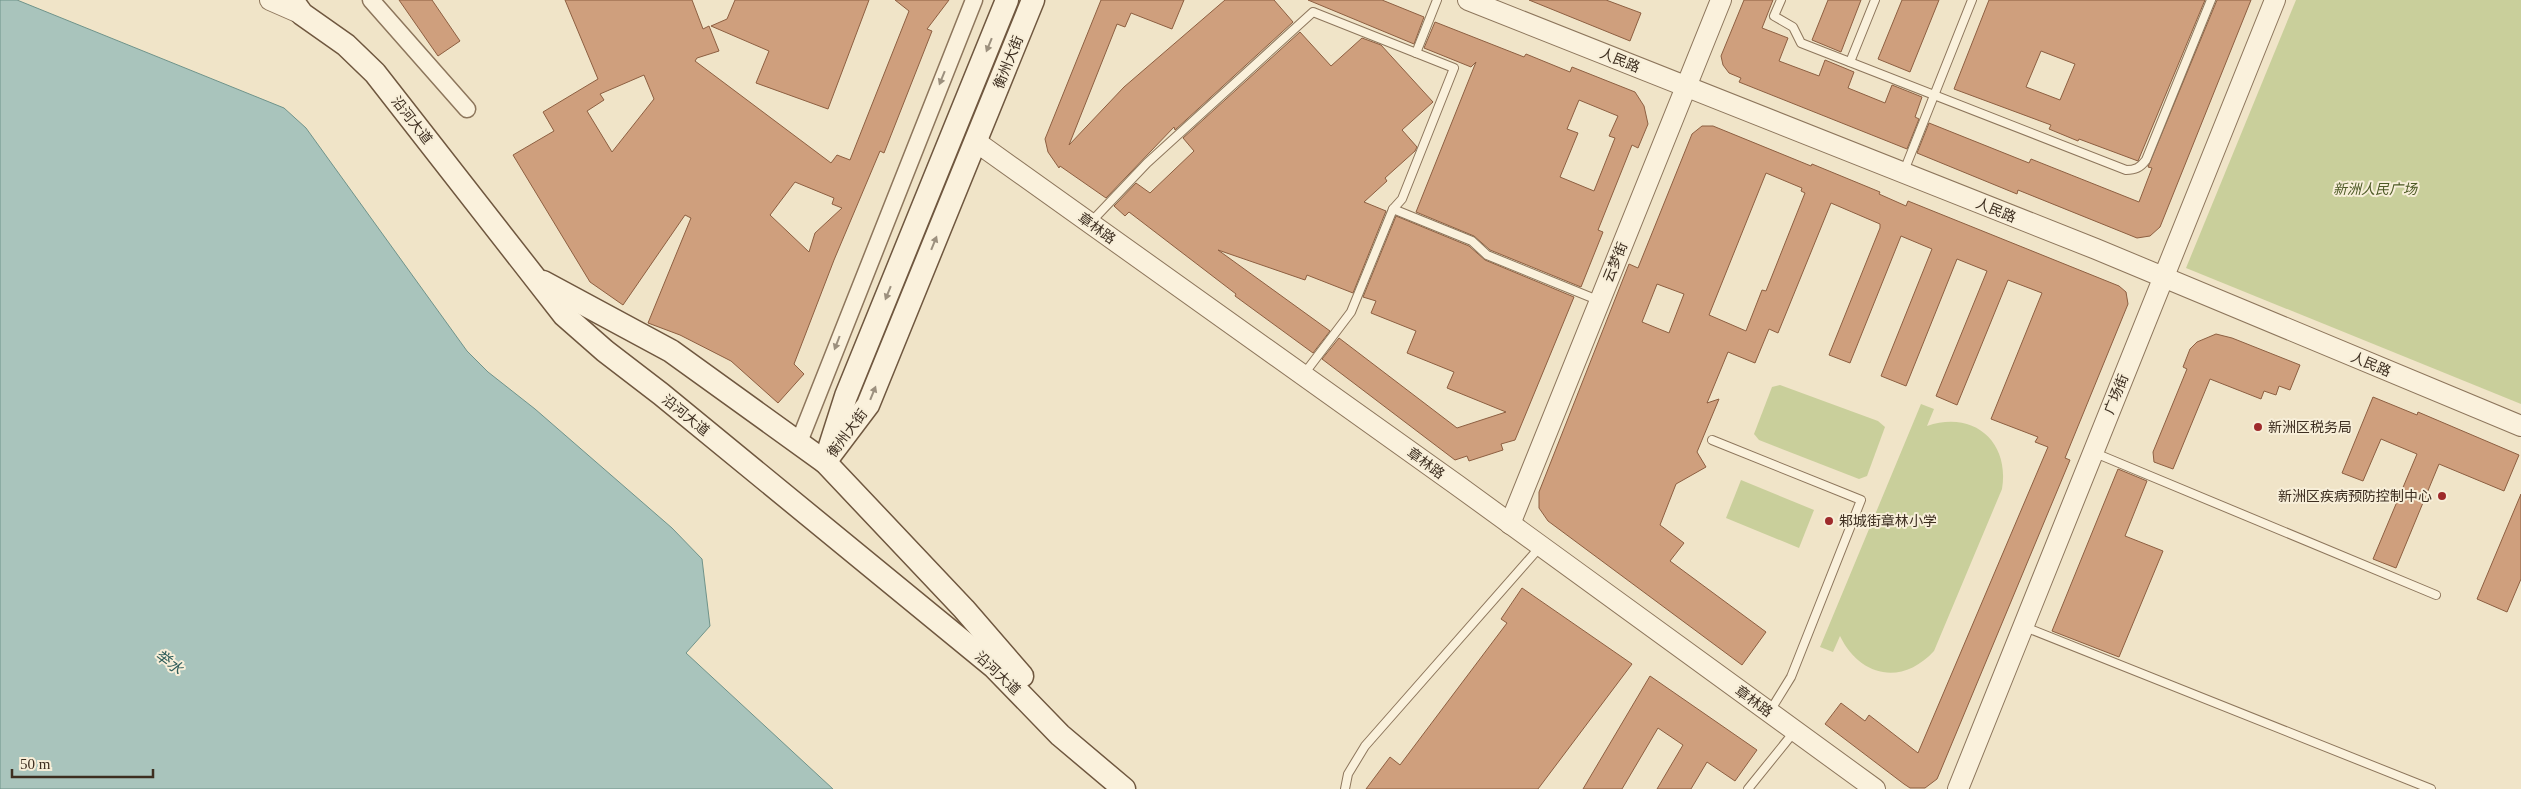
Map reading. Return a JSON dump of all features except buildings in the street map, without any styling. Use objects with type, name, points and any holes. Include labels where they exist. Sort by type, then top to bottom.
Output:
[{"type":"main road","name":"衡州大街","points":[[825,462],[846,396],[1007,0]]},
{"type":"main road","name":"衡州大街","points":[[825,462],[868,405],[1033,0]]},
{"type":"main road","name":"沿河大道","points":[[297,7],[346,45],[375,73],[564,315],[605,351],[661,394],[994,667],[1060,735],[1124,789]]},
{"type":"main road","points":[[536,278],[671,351],[825,462],[964,610],[1022,676],[1036,710]]},
{"type":"street","points":[[270,0],[297,7]]},
{"type":"street","points":[[371,0],[467,109]]},
{"type":"street","points":[[799,442],[974,0]]},
{"type":"street","name":"人民路","points":[[1468,0],[2163,277],[2521,426]]},
{"type":"street","name":"云梦街","points":[[1510,524],[1721,0]]},
{"type":"street","name":"广场街","points":[[1958,789],[2275,0]]},
{"type":"street","name":"章林路","points":[[975,142],[1541,546],[1875,789]]},
{"type":"lane","points":[[1416,53],[1437,0]]},
{"type":"lane","points":[[1781,0],[1774,16],[1793,27],[1801,43],[2126,170],[2137,168],[2146,160],[2211,0]]},
{"type":"lane","points":[[1850,62],[1875,0]]},
{"type":"lane","points":[[1903,173],[1972,0]]},
{"type":"lane","points":[[1090,223],[1147,163],[1313,12],[1454,68],[1402,199],[1393,209],[1351,312],[1303,375]]},
{"type":"lane","points":[[1393,209],[1472,241],[1487,255],[1600,301]]},
{"type":"lane","points":[[1712,440],[1861,500],[1791,677],[1769,712]]},
{"type":"lane","points":[[2093,453],[2436,595]]},
{"type":"lane","points":[[1345,789],[1348,774],[1364,746],[1541,546]]},
{"type":"lane","points":[[2023,626],[2431,789]]},
{"type":"lane","points":[[1748,789],[1795,731]]},
{"type":"green space","name":"新洲人民广场","points":[[2296,0],[2521,0],[2521,404],[2186,268]]},
{"type":"green space","points":[[1780,385],[1878,421],[1885,427],[1867,476],[1859,479],[1759,440],[1754,434],[1772,387]]},
{"type":"green space","points":[[1921,404],[1934,409],[1927,426],[1944,422],[1959,422],[1973,426],[1985,433],[1994,444],[2000,457],[2003,472],[2002,489],[1934,651],[1922,662],[1909,669],[1882,672],[1870,668],[1859,661],[1848,650],[1840,636],[1833,652],[1820,647]]},
{"type":"green space","points":[[1741,480],[1814,510],[1799,548],[1726,518]]},
{"type":"water","name":"举水","points":[[0,0],[17,0],[284,108],[306,128],[467,351],[488,372],[535,409],[672,528],[702,559],[710,626],[686,653],[833,789],[0,789]]},
{"type":"place","name":"新洲区税务局","points":[[2258,427]]},
{"type":"place","name":"新洲区疾病预防控制中心","points":[[2442,496]]},
{"type":"place","name":"邾城街章林小学","points":[[1829,521]]}]
